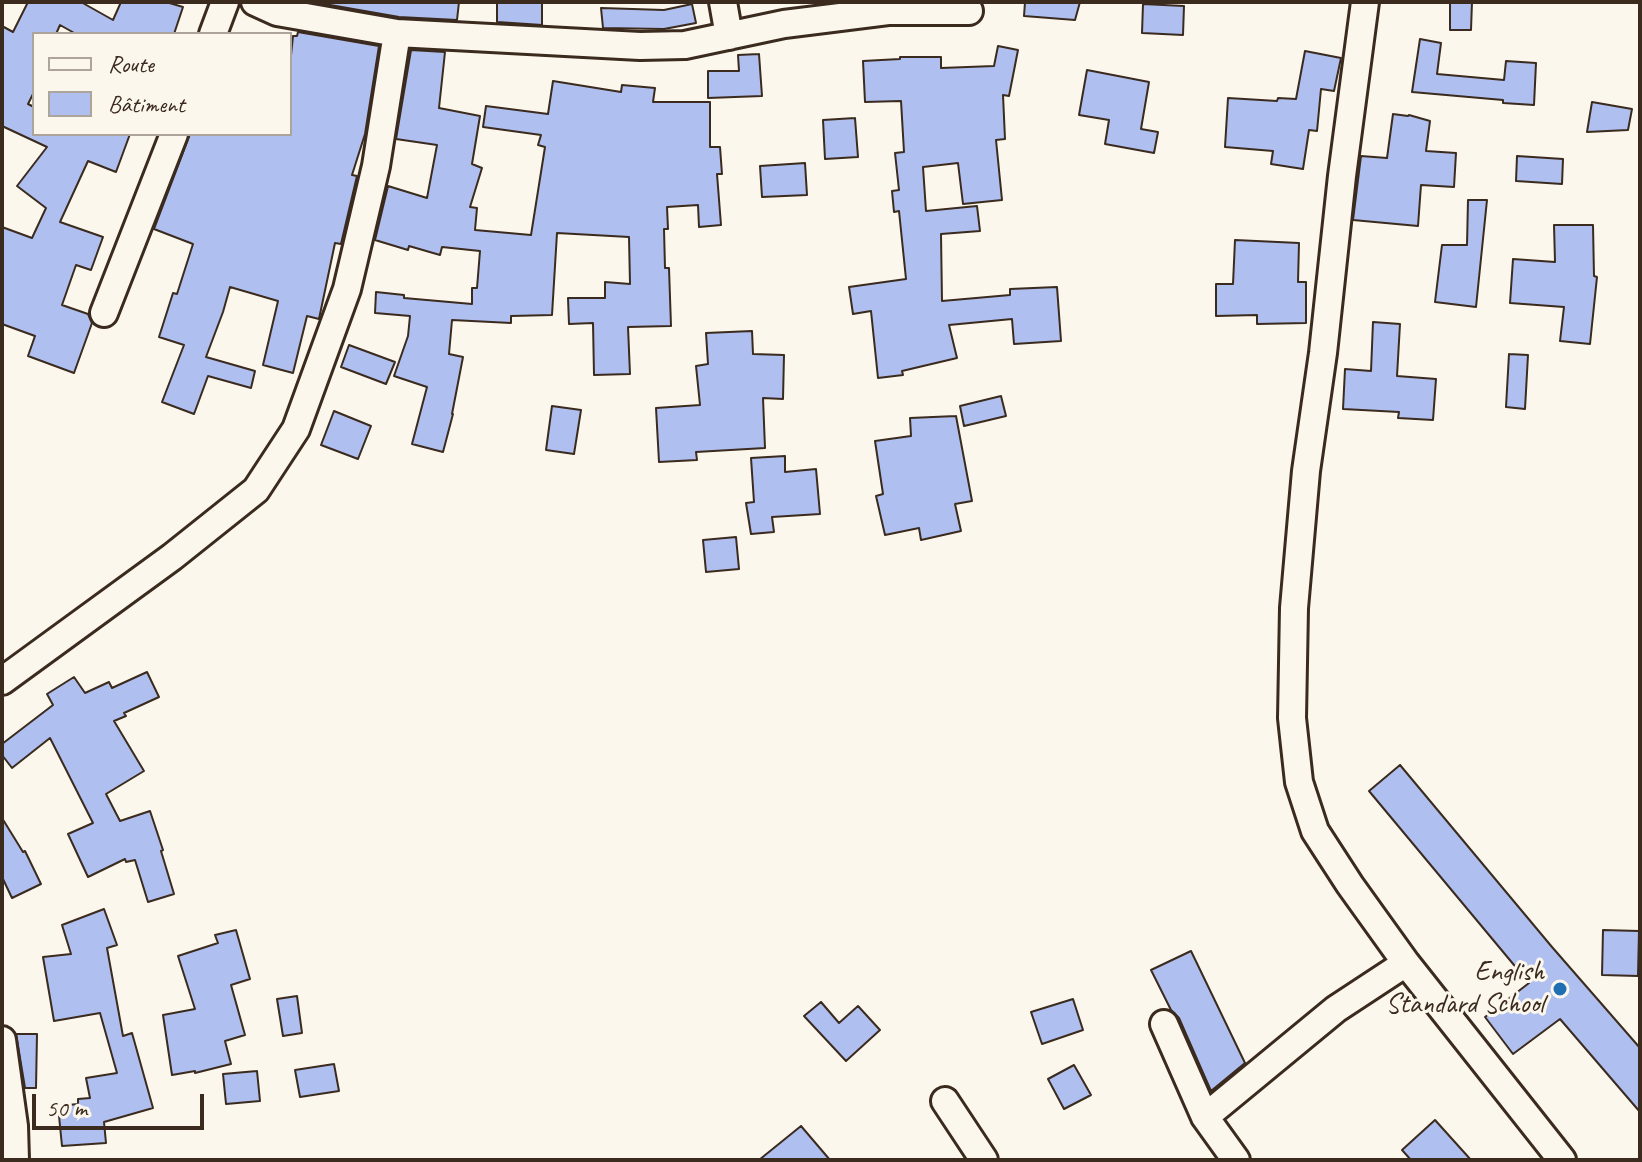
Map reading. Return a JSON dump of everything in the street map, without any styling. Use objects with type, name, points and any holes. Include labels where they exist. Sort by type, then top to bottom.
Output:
[{"type":"street","points":[[214,32],[225,2]]},
{"type":"street","points":[[255,2],[277,12],[397,33],[640,46],[685,45],[784,24],[888,11],[969,11]]},
{"type":"street","points":[[723,2],[729,36]]},
{"type":"street","points":[[1365,2],[1306,471],[1294,608],[1292,718],[1299,782],[1315,831],[1350,885],[1406,963],[1562,1160]]},
{"type":"street","points":[[2,681],[172,557],[256,490],[296,429],[347,289],[376,166],[397,33]]},
{"type":"street","points":[[104,313],[173,136]]},
{"type":"street","points":[[1205,1117],[1336,1009],[1406,963]]},
{"type":"street","points":[[1164,1024],[1205,1117],[1236,1160]]},
{"type":"street","points":[[2,1040],[14,1126],[15,1160]]},
{"type":"street","points":[[945,1101],[984,1160]]},
{"type":"building","points":[[28,2],[81,2],[113,20],[121,2],[166,2],[183,7],[175,32],[72,32],[60,25],[57,32],[32,32],[32,96],[28,104],[32,106],[32,136],[129,136],[116,172],[88,161],[60,222],[103,237],[91,270],[76,265],[62,305],[88,314],[92,323],[74,373],[28,356],[35,336],[2,324],[2,227],[32,238],[46,208],[17,186],[47,147],[2,126],[2,26],[13,32]]},
{"type":"building","points":[[313,2],[459,2],[457,20],[399,17]]},
{"type":"building","points":[[497,2],[542,2],[542,25],[497,22]]},
{"type":"building","points":[[1025,2],[1080,2],[1075,20],[1024,16]]},
{"type":"building","points":[[1450,2],[1472,2],[1471,30],[1450,30]]},
{"type":"building","points":[[692,4],[696,23],[664,29],[603,28],[601,8],[664,10]]},
{"type":"building","points":[[1143,4],[1184,6],[1183,35],[1142,33]]},
{"type":"building","points":[[298,32],[379,46],[365,134],[352,175],[357,176],[341,244],[335,243],[319,319],[307,316],[293,373],[263,365],[278,301],[230,287],[206,357],[255,371],[251,388],[208,376],[194,414],[162,402],[184,345],[159,337],[193,244],[154,229],[189,136],[292,136],[292,46],[293,36],[297,36]]},
{"type":"building","points":[[1420,39],[1441,43],[1437,74],[1504,80],[1506,61],[1536,63],[1534,105],[1412,92]]},
{"type":"building","points":[[998,46],[1018,50],[1009,96],[1003,95],[1005,139],[996,140],[1002,200],[963,204],[958,163],[923,167],[926,211],[977,206],[980,231],[941,234],[942,301],[1010,295],[1010,289],[1057,287],[1061,341],[1014,344],[1012,319],[949,325],[957,358],[902,371],[903,375],[878,378],[871,311],[853,314],[849,287],[906,279],[899,211],[894,212],[892,191],[899,190],[895,153],[904,152],[901,101],[865,102],[863,61],[941,57],[941,68],[994,66]]},
{"type":"building","points":[[411,50],[445,52],[439,108],[480,116],[472,164],[482,168],[470,207],[477,208],[475,230],[531,235],[545,147],[538,145],[541,135],[483,127],[486,106],[548,114],[553,81],[621,92],[622,85],[655,88],[653,102],[710,102],[710,147],[720,147],[722,174],[717,174],[721,225],[699,227],[698,205],[667,207],[665,268],[669,268],[671,326],[628,327],[630,374],[594,375],[593,323],[569,324],[568,298],[605,298],[605,282],[630,284],[629,237],[557,233],[552,315],[511,316],[511,323],[452,320],[449,354],[463,357],[443,452],[412,444],[427,387],[394,376],[408,336],[410,316],[375,313],[376,292],[404,295],[404,298],[472,304],[472,288],[477,288],[480,251],[442,247],[440,255],[375,240],[388,186],[427,198],[437,145],[396,139]]},
{"type":"building","points":[[1305,51],[1341,58],[1334,91],[1321,89],[1317,131],[1309,130],[1303,169],[1271,164],[1273,151],[1225,147],[1228,98],[1296,99]]},
{"type":"building","points":[[759,54],[762,96],[708,98],[708,71],[739,71],[738,55]]},
{"type":"building","points":[[1087,70],[1149,82],[1141,129],[1158,132],[1154,153],[1105,144],[1109,120],[1079,115]]},
{"type":"building","points":[[1592,102],[1632,109],[1628,130],[1587,132]]},
{"type":"building","points":[[1393,114],[1430,121],[1426,151],[1456,153],[1454,187],[1421,185],[1418,226],[1353,220],[1361,156],[1387,158]]},
{"type":"building","points":[[855,118],[858,157],[825,159],[823,120]]},
{"type":"building","points":[[1517,156],[1563,159],[1562,184],[1516,181]]},
{"type":"building","points":[[805,163],[807,195],[762,197],[760,166]]},
{"type":"building","points":[[1468,200],[1487,200],[1476,307],[1435,302],[1442,245],[1467,245]]},
{"type":"building","points":[[1554,225],[1593,225],[1594,276],[1597,277],[1590,344],[1560,341],[1564,307],[1510,303],[1513,259],[1555,262]]},
{"type":"building","points":[[1235,240],[1299,243],[1298,282],[1306,282],[1306,323],[1257,324],[1257,315],[1216,316],[1216,284],[1233,284]]},
{"type":"building","points":[[1373,322],[1400,324],[1397,376],[1436,379],[1433,420],[1398,418],[1399,412],[1343,409],[1345,369],[1371,371]]},
{"type":"building","points":[[752,331],[753,354],[784,355],[783,399],[763,398],[765,448],[696,452],[697,460],[659,462],[656,408],[700,405],[696,366],[708,364],[706,333]]},
{"type":"building","points":[[349,345],[395,362],[386,384],[341,367]]},
{"type":"building","points":[[1509,354],[1528,355],[1525,409],[1506,407]]},
{"type":"building","points":[[1001,396],[1006,416],[964,426],[960,406]]},
{"type":"building","points":[[552,406],[581,410],[574,454],[546,450]]},
{"type":"building","points":[[334,411],[371,426],[358,459],[321,445]]},
{"type":"building","points":[[956,416],[972,501],[955,504],[961,531],[921,540],[919,528],[885,535],[876,496],[883,494],[875,441],[911,436],[910,418]]},
{"type":"building","points":[[785,456],[785,472],[816,469],[820,514],[772,517],[774,532],[751,534],[746,503],[754,502],[751,458]]},
{"type":"building","points":[[736,537],[739,569],[706,572],[703,540]]},
{"type":"building","points":[[147,672],[159,697],[114,721],[144,771],[106,794],[120,821],[150,811],[174,894],[148,902],[135,860],[126,862],[125,859],[88,877],[68,834],[93,823],[50,738],[12,768],[2,755],[2,744],[53,705],[47,694],[74,677],[85,693],[109,682],[112,688]]},
{"type":"building","points":[[1400,765],[1640,1048],[1640,1112],[1560,1019],[1513,1054],[1485,1017],[1529,983],[1369,791]]},
{"type":"building","points":[[2,818],[25,851],[41,884],[12,898],[2,877]]},
{"type":"building","points":[[104,909],[117,945],[107,948],[123,1036],[132,1033],[153,1108],[104,1122],[106,1143],[62,1146],[58,1106],[78,1104],[78,1099],[90,1098],[86,1078],[117,1073],[100,1013],[54,1021],[43,957],[71,954],[62,925]]},
{"type":"building","points":[[236,930],[250,979],[231,985],[245,1035],[225,1041],[231,1064],[172,1075],[163,1015],[195,1009],[178,956],[218,943],[215,935]]},
{"type":"building","points":[[1603,930],[1639,931],[1638,976],[1602,975]]},
{"type":"building","points":[[1191,951],[1245,1063],[1211,1091],[1179,1018],[1171,1010],[1151,970]]},
{"type":"building","points":[[297,996],[302,1033],[283,1036],[277,999]]},
{"type":"building","points":[[1073,999],[1083,1030],[1042,1044],[1031,1012]]},
{"type":"building","points":[[821,1002],[839,1023],[858,1006],[880,1030],[846,1061],[804,1016]]},
{"type":"building","points":[[16,1034],[37,1034],[36,1088],[25,1088]]},
{"type":"building","points":[[334,1064],[339,1091],[300,1097],[295,1070]]},
{"type":"building","points":[[1074,1065],[1091,1095],[1064,1109],[1048,1079]]},
{"type":"building","points":[[257,1071],[260,1101],[226,1104],[223,1074]]},
{"type":"building","points":[[1435,1120],[1471,1160],[1411,1160],[1402,1150]]},
{"type":"building","points":[[801,1126],[830,1160],[759,1160]]},
{"type":"place","name":"English Standard School","points":[[1560,989]]}]
